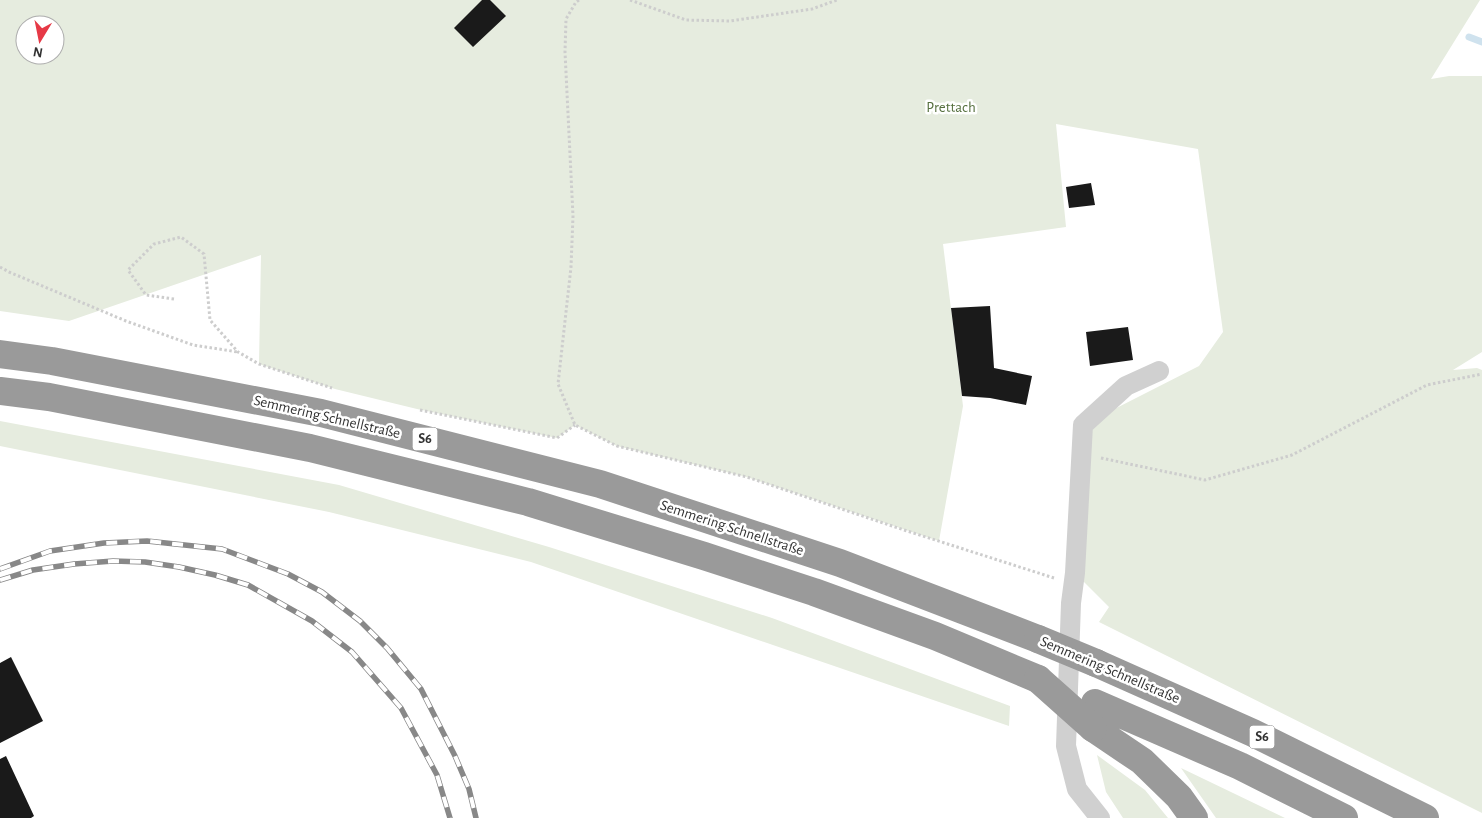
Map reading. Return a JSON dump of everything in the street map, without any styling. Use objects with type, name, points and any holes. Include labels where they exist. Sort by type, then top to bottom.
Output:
[{"type":"highway","name":"Semmering Schnellstraße","points":[[0,354],[62,363],[321,413],[600,484],[840,563],[1038,639],[1253,732],[1425,818]]},
{"type":"highway","name":"S6","points":[[0,391],[49,397],[310,448],[528,502],[704,556],[814,592],[935,636],[1038,679],[1094,716],[1240,766],[1344,818]]},
{"type":"highway","points":[[1094,716],[1179,797],[1194,818]]},
{"type":"street","points":[[1100,818],[1077,789],[1066,746],[1071,603],[1083,425],[1126,386],[1159,371]]},
{"type":"path","points":[[579,0],[566,19],[573,216],[571,267],[558,384],[575,425],[617,446],[747,477],[1073,584]]},
{"type":"path","points":[[630,0],[686,20],[730,21],[812,9],[837,0]]},
{"type":"path","points":[[174,299],[146,295],[128,270],[154,244],[181,237],[204,254],[210,320],[238,352],[259,364],[335,389]]},
{"type":"path","points":[[0,267],[142,327],[193,345],[238,352]]},
{"type":"path","points":[[1081,454],[1205,480],[1292,455],[1427,385],[1482,374]]},
{"type":"path","points":[[417,409],[557,438],[575,425]]},
{"type":"green space","name":"Prettach","points":[[0,0],[1480,0],[1431,79],[1449,76],[1482,76],[1482,352],[1453,370],[1477,368],[1482,370],[1482,813],[1099,622],[1109,607],[1075,573],[1083,425],[1199,366],[1223,332],[1198,149],[1056,124],[1066,227],[943,244],[963,406],[939,541],[747,477],[617,446],[575,425],[557,438],[417,409],[335,389],[259,364],[261,255],[69,321],[0,311]]},
{"type":"green space","points":[[0,421],[339,485],[549,547],[772,618],[1010,706],[1009,726],[531,562],[329,512],[0,446]]},
{"type":"green space","points":[[1097,755],[1145,790],[1168,818],[1123,818],[1106,792]]},
{"type":"green space","points":[[1181,768],[1285,818],[1216,818]]},
{"type":"building","points":[[482,0],[490,0],[506,16],[473,47],[454,28]]},
{"type":"building","points":[[1091,183],[1095,205],[1069,208],[1066,187]]},
{"type":"building","points":[[990,306],[994,368],[1032,376],[1026,405],[990,398],[962,396],[951,308]]},
{"type":"building","points":[[1128,327],[1133,360],[1090,366],[1086,332]]},
{"type":"building","points":[[11,657],[43,721],[0,743],[0,663]]},
{"type":"building","points":[[6,756],[34,816],[31,818],[0,818],[0,759]]},
{"type":"waterway","points":[[1469,37],[1482,42]]},
{"type":"railway","points":[[0,569],[50,551],[104,543],[147,541],[222,549],[288,574],[322,592],[360,621],[387,648],[421,689],[455,756],[469,789],[476,818]]},
{"type":"railway","points":[[0,580],[33,570],[113,561],[145,562],[179,567],[248,585],[312,621],[352,652],[401,708],[437,775],[450,818]]}]
